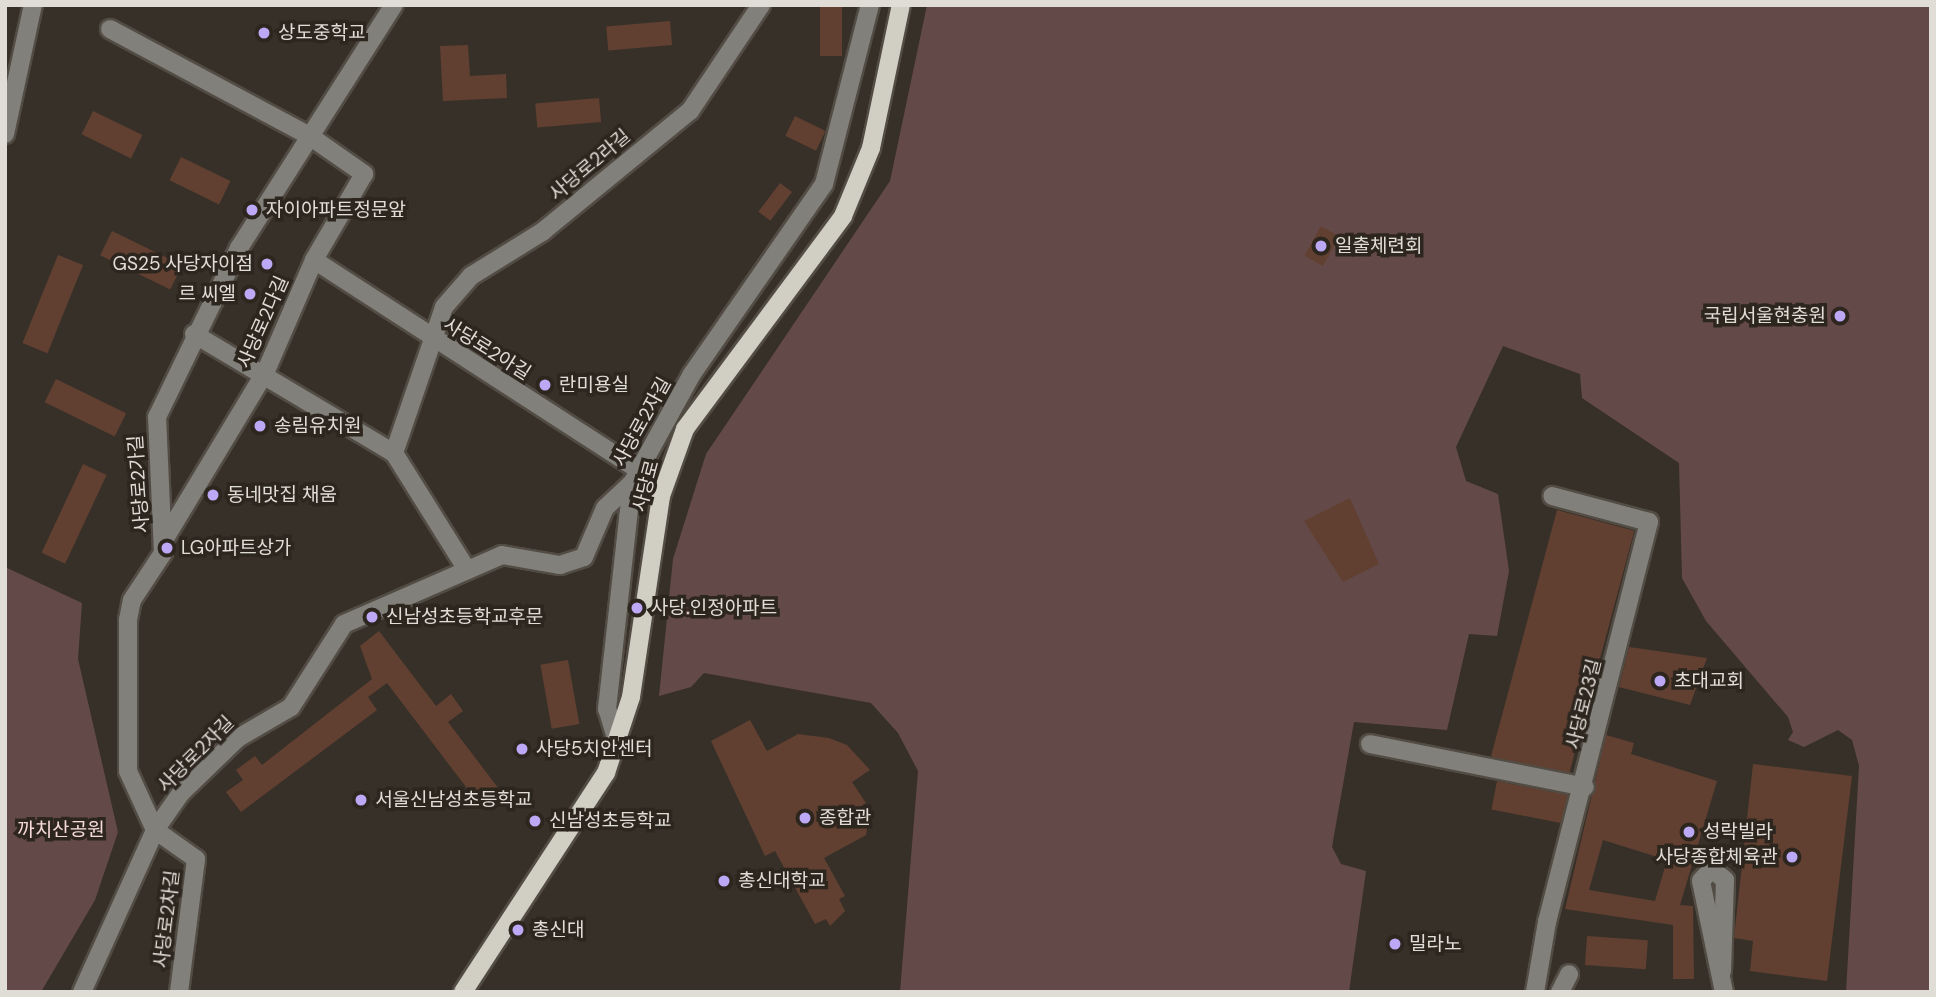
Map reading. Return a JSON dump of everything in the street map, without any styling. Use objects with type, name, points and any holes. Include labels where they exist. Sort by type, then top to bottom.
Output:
[{"type":"main road","name":"사당로","points":[[463,992],[606,773],[631,697],[661,496],[685,429],[843,216],[871,148],[901,5]]},
{"type":"street","points":[[5,134],[33,5]]},
{"type":"street","name":"사당로2가길","points":[[155,830],[128,771],[124,650],[132,600],[163,553],[157,417],[194,334],[239,248],[394,5]]},
{"type":"street","name":"사당로2라길","points":[[394,453],[430,339],[444,307],[471,276],[542,232],[690,111],[761,5]]},
{"type":"street","name":"사당로2자길","points":[[155,830],[181,793],[238,737],[291,707],[344,624],[502,555],[560,565],[584,557],[605,508],[636,477],[692,374],[824,184],[870,5]]},
{"type":"street","points":[[110,29],[311,137]]},
{"type":"street","name":"사당로2다길","points":[[164,540],[266,371],[314,260],[364,174],[311,137]]},
{"type":"street","name":"사당로2아길","points":[[314,260],[636,477]]},
{"type":"street","points":[[194,334],[266,371],[394,453],[467,570]]},
{"type":"street","points":[[617,741],[607,709],[636,477]]},
{"type":"street","name":"사당로23길","points":[[1535,992],[1547,922],[1585,787],[1649,522],[1552,496]]},
{"type":"street","points":[[1370,744],[1585,787]]},
{"type":"street","points":[[82,992],[155,830]]},
{"type":"street","name":"사당로2차길","points":[[155,830],[196,859],[178,992]]},
{"type":"street","points":[[1722,971],[1701,881],[1712,869],[1725,880],[1722,971],[1724,992]]},
{"type":"street","points":[[1560,992],[1569,974]]},
{"type":"green space","points":[[927,5],[1931,5],[1931,992],[1846,992],[1859,766],[1852,740],[1838,730],[1804,747],[1788,740],[1793,732],[1788,717],[1706,621],[1682,578],[1679,463],[1582,398],[1580,374],[1503,346],[1456,447],[1466,481],[1498,494],[1509,571],[1497,636],[1469,634],[1447,730],[1354,722],[1332,847],[1341,864],[1366,871],[1349,992],[900,992],[918,771],[898,733],[871,703],[704,673],[691,687],[659,696],[673,559],[706,454],[890,181]]},
{"type":"green space","name":"까치산공원","points":[[5,567],[82,603],[78,659],[118,832],[95,900],[41,992],[5,992]]},
{"type":"building","points":[[820,5],[842,5],[842,56],[820,56]]},
{"type":"building","points":[[670,21],[672,45],[608,50],[606,27]]},
{"type":"building","points":[[468,45],[470,76],[506,74],[507,98],[443,101],[440,46]]},
{"type":"building","points":[[599,98],[601,122],[537,127],[535,104]]},
{"type":"building","points":[[93,111],[142,135],[131,158],[82,134]]},
{"type":"building","points":[[795,116],[826,131],[816,151],[785,136]]},
{"type":"building","points":[[181,157],[230,181],[219,204],[170,180]]},
{"type":"building","points":[[780,183],[792,192],[770,221],[758,212]]},
{"type":"building","name":"일출체련회","points":[[1321,226],[1339,236],[1323,266],[1305,256]]},
{"type":"building","points":[[112,231],[182,265],[170,289],[100,255]]},
{"type":"building","points":[[58,255],[83,265],[47,353],[22,343]]},
{"type":"building","points":[[56,379],[126,413],[115,437],[45,402]]},
{"type":"building","points":[[83,464],[107,475],[65,564],[42,553]]},
{"type":"building","points":[[1350,498],[1379,564],[1343,582],[1304,521]]},
{"type":"building","points":[[1557,510],[1634,531],[1568,777],[1491,756]]},
{"type":"building","points":[[379,631],[436,706],[451,694],[463,711],[448,722],[502,793],[482,808],[387,683],[368,697],[377,710],[241,812],[226,792],[243,780],[236,770],[255,756],[262,765],[372,679],[360,646]]},
{"type":"building","name":"초대교회","points":[[1629,647],[1707,658],[1690,705],[1619,687]]},
{"type":"building","points":[[568,660],[579,724],[552,729],[540,665]]},
{"type":"building","name":"종합관","points":[[750,720],[767,751],[798,734],[829,738],[847,745],[870,770],[852,782],[866,803],[858,808],[868,823],[866,835],[824,858],[845,896],[839,899],[845,911],[830,926],[826,919],[815,924],[775,851],[765,856],[711,741]]},
{"type":"building","points":[[1606,735],[1634,743],[1631,754],[1717,781],[1680,905],[1693,906],[1694,979],[1673,979],[1673,925],[1565,909]],"holes":[[[1603,840],[1667,860],[1655,901],[1589,890]]]},
{"type":"building","name":"사당종합체육관","points":[[1753,764],[1852,776],[1827,981],[1750,971],[1753,941],[1734,938]]},
{"type":"building","points":[[1497,781],[1568,795],[1562,823],[1491,809]]},
{"type":"building","points":[[1587,936],[1648,940],[1646,969],[1585,965]]},
{"type":"place","name":"상도중학교","points":[[264,33]]},
{"type":"place","name":"자이아파트정문앞","points":[[252,210]]},
{"type":"place","name":"일출체련회","points":[[1321,246]]},
{"type":"place","name":"GS25 사당자이점","points":[[267,264]]},
{"type":"place","name":"르 씨엘","points":[[250,294]]},
{"type":"place","name":"국립서울현충원","points":[[1840,316]]},
{"type":"place","name":"란미용실","points":[[545,385]]},
{"type":"place","name":"송림유치원","points":[[260,426]]},
{"type":"place","name":"동네맛집 채움","points":[[213,495]]},
{"type":"place","name":"LG아파트상가","points":[[167,548]]},
{"type":"place","name":"사당.인정아파트","points":[[637,608]]},
{"type":"place","name":"신남성초등학교후문","points":[[372,617]]},
{"type":"place","name":"초대교회","points":[[1660,681]]},
{"type":"place","name":"사당5치안센터","points":[[522,749]]},
{"type":"place","name":"서울신남성초등학교","points":[[361,800]]},
{"type":"place","name":"종합관","points":[[805,818]]},
{"type":"place","name":"신남성초등학교","points":[[535,821]]},
{"type":"place","name":"성락빌라","points":[[1689,832]]},
{"type":"place","name":"사당종합체육관","points":[[1792,857]]},
{"type":"place","name":"총신대학교","points":[[724,881]]},
{"type":"place","name":"총신대","points":[[518,930]]},
{"type":"place","name":"밀라노","points":[[1395,944]]}]
